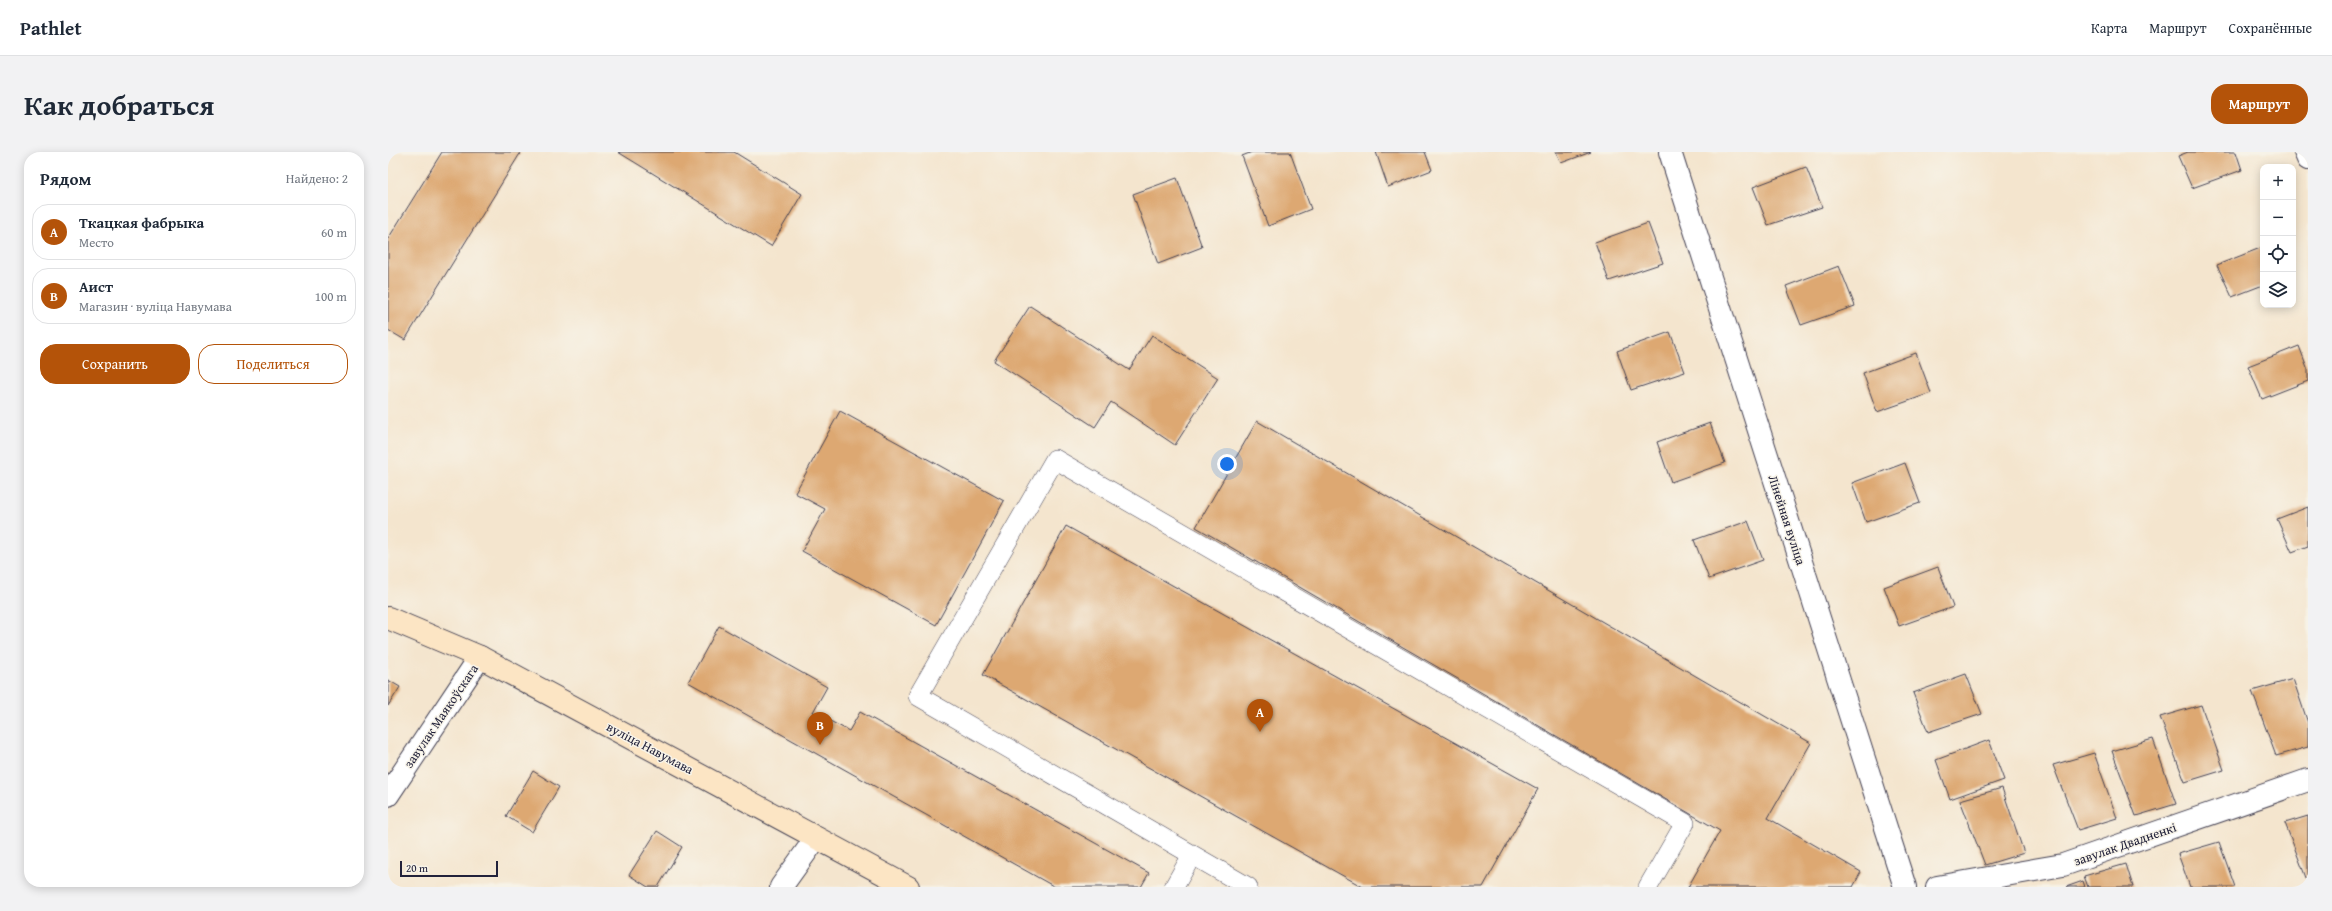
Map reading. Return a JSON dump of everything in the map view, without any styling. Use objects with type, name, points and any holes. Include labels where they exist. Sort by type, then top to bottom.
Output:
[{"type":"street","name":"Лінейная вуліца","points":[[1670,152],[1905,887]]},
{"type":"street","points":[[2305,152],[2308,160]]},
{"type":"street","name":"вуліца Навумава","points":[[388,618],[480,657],[908,887]]},
{"type":"street","name":"завулак Маякоўскага","points":[[388,795],[480,657]]},
{"type":"street","name":"завулак Двадненкі","points":[[1937,887],[2063,866],[2308,780]]},
{"type":"street","points":[[781,887],[816,838]]},
{"type":"lane","points":[[1248,887],[918,696],[1055,459],[1685,823],[1648,887]]},
{"type":"lane","points":[[1174,887],[1192,855]]},
{"type":"building","points":[[442,152],[521,152],[405,340],[388,330],[388,239]]},
{"type":"building","points":[[618,152],[734,152],[802,194],[771,246]]},
{"type":"building","points":[[1252,152],[1290,152],[1311,209],[1268,226],[1242,156]]},
{"type":"building","points":[[1376,152],[1425,152],[1432,170],[1388,187]]},
{"type":"building","points":[[1556,152],[1591,152],[1561,163]]},
{"type":"building","points":[[2188,152],[2236,152],[2242,170],[2192,188],[2178,156]]},
{"type":"building","points":[[1806,167],[1822,207],[1768,225],[1753,187]]},
{"type":"building","points":[[1177,178],[1202,247],[1158,264],[1133,194]]},
{"type":"building","points":[[1648,223],[1663,263],[1609,281],[1595,242]]},
{"type":"building","points":[[2260,248],[2260,286],[2232,297],[2217,265]]},
{"type":"building","points":[[1839,266],[1855,306],[1801,325],[1786,286]]},
{"type":"building","points":[[1030,306],[1129,370],[1152,335],[1218,378],[1175,445],[1111,402],[1095,427],[994,361]]},
{"type":"building","points":[[1670,332],[1685,372],[1631,390],[1617,351]]},
{"type":"building","points":[[2299,346],[2308,370],[2308,381],[2262,399],[2248,366]]},
{"type":"building","points":[[1916,353],[1931,393],[1877,412],[1863,373]]},
{"type":"building","points":[[840,411],[1004,501],[936,625],[802,551],[825,509],[795,493]]},
{"type":"building","points":[[1257,421],[1811,743],[1768,818],[1861,872],[1853,887],[1688,887],[1720,831],[1196,527]]},
{"type":"building","points":[[1710,423],[1725,463],[1671,482],[1657,442]]},
{"type":"building","points":[[1905,463],[1920,503],[1866,522],[1852,483]]},
{"type":"building","points":[[2308,507],[2308,546],[2292,552],[2277,519]]},
{"type":"building","points":[[1748,521],[1763,560],[1709,579],[1694,540]]},
{"type":"building","points":[[1066,526],[1538,789],[1483,887],[1363,887],[983,675]]},
{"type":"building","points":[[1938,567],[1953,607],[1899,626],[1884,587]]},
{"type":"building","points":[[719,626],[827,687],[813,712],[849,731],[860,712],[1149,873],[1141,887],[1055,887],[688,682]]},
{"type":"building","points":[[1966,674],[1982,714],[1928,732],[1913,693]]},
{"type":"building","points":[[2293,679],[2308,723],[2308,747],[2276,756],[2252,691]]},
{"type":"building","points":[[388,680],[400,687],[388,706]]},
{"type":"building","points":[[2201,705],[2224,770],[2185,782],[2160,717]]},
{"type":"building","points":[[2153,739],[2176,804],[2136,816],[2112,751]]},
{"type":"building","points":[[1989,740],[2004,780],[1950,799],[1936,760]]},
{"type":"building","points":[[2094,753],[2117,818],[2078,830],[2053,765]]},
{"type":"building","points":[[533,771],[559,787],[532,832],[506,816]]},
{"type":"building","points":[[2002,788],[2024,853],[1985,865],[1960,800]]},
{"type":"building","points":[[2308,816],[2308,883],[2285,823]]},
{"type":"building","points":[[657,831],[682,847],[658,887],[648,887],[629,875]]},
{"type":"building","points":[[2219,842],[2235,887],[2190,887],[2178,854]]},
{"type":"building","points":[[2126,864],[2133,887],[2088,887],[2084,876]]},
{"type":"building","points":[[2083,881],[2085,887],[2066,887]]},
{"type":"place","name":"Ткацкая фабрыка","points":[[1260,732]]},
{"type":"place","name":"Аист","points":[[820,745]]}]
